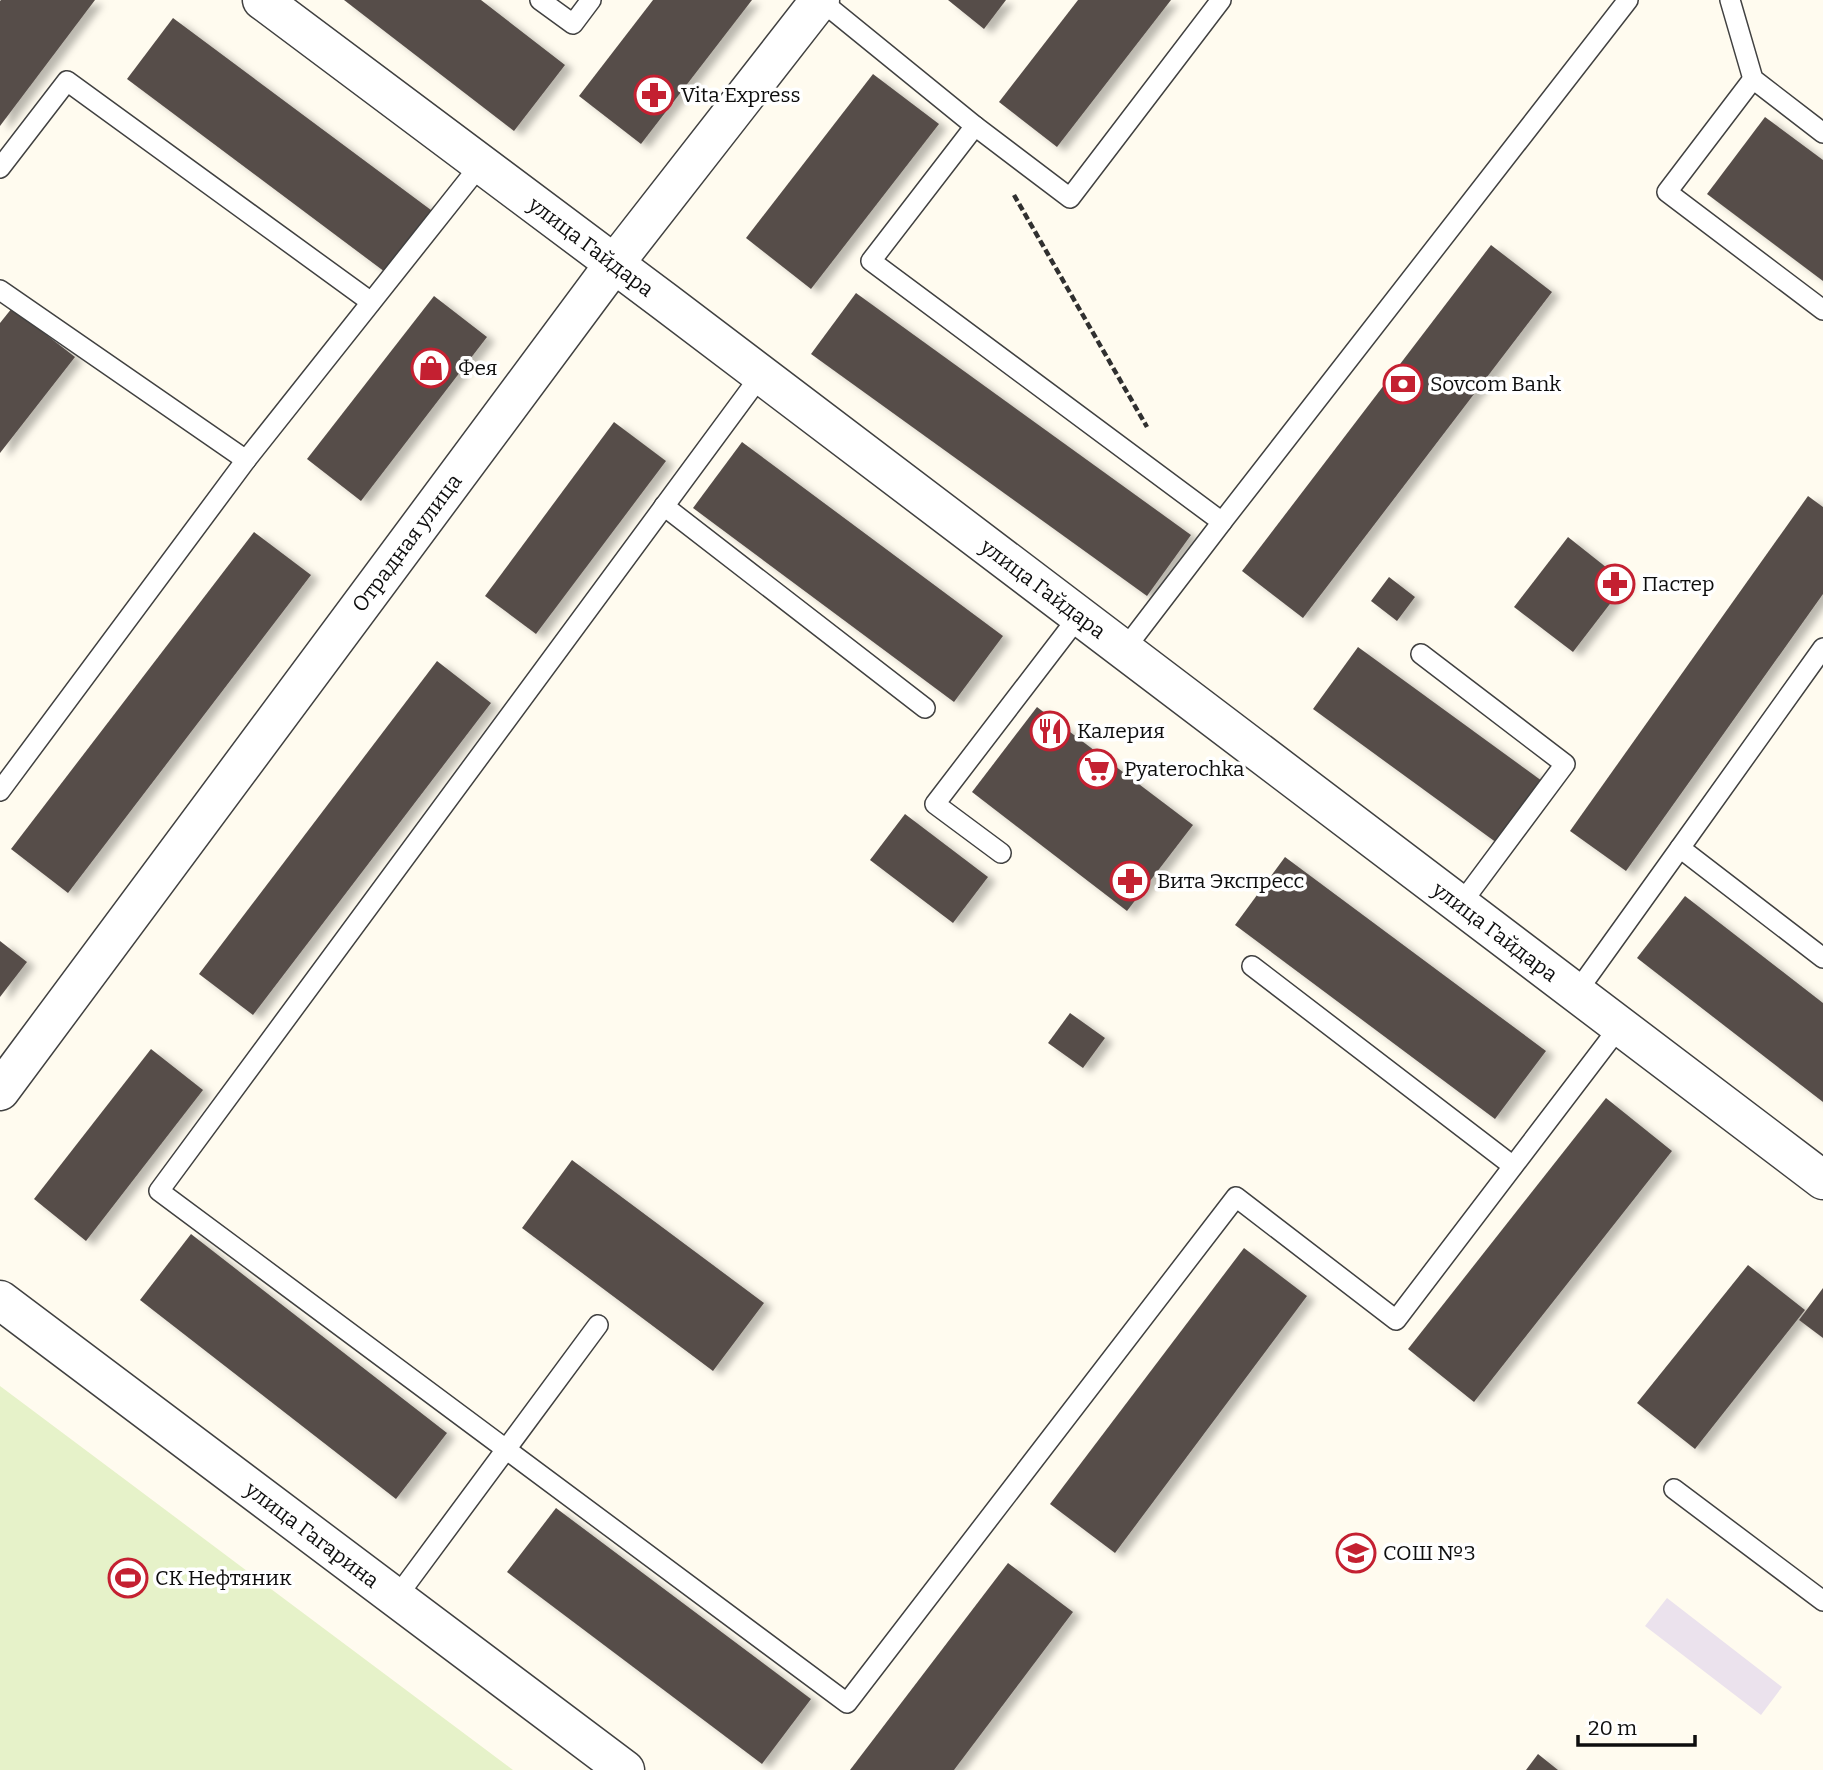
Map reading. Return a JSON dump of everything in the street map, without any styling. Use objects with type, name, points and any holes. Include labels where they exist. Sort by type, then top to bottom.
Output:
[{"type":"street","name":"улица Гайдара","points":[[262,0],[1823,1180]]},
{"type":"street","name":"Отрадная улица","points":[[0,1091],[614,264],[820,0]]},
{"type":"street","name":"улица Гагарина","points":[[0,1300],[625,1770]]},
{"type":"lane","points":[[540,0],[573,24],[591,0]]},
{"type":"lane","points":[[820,0],[975,127],[1070,198],[1221,0]]},
{"type":"lane","points":[[1124,650],[1628,0]]},
{"type":"lane","points":[[1730,0],[1753,79],[1823,133]]},
{"type":"lane","points":[[1753,79],[1667,192],[1823,310]]},
{"type":"lane","points":[[0,168],[67,81],[371,302]]},
{"type":"lane","points":[[975,127],[871,261],[1222,522]]},
{"type":"lane","points":[[0,791],[246,460],[481,164]]},
{"type":"lane","points":[[0,290],[246,460]]},
{"type":"lane","points":[[761,375],[159,1191],[847,1703],[1237,1197],[1396,1320],[1620,1026]]},
{"type":"lane","points":[[664,506],[925,708]]},
{"type":"lane","points":[[1001,853],[935,804],[1079,616]]},
{"type":"lane","points":[[1576,992],[1823,648]]},
{"type":"lane","points":[[1421,654],[1565,764],[1460,905]]},
{"type":"lane","points":[[1680,848],[1823,958]]},
{"type":"lane","points":[[1252,967],[1513,1166]]},
{"type":"lane","points":[[396,1598],[598,1325]]},
{"type":"lane","points":[[1674,1489],[1823,1601]]},
{"type":"path","points":[[1010,186],[1153,438]]},
{"type":"shaded area","points":[[1667,1598],[1782,1687],[1761,1715],[1645,1626]]},
{"type":"green space","name":"СК Нефтяник","points":[[0,1386],[513,1770],[0,1770]]},
{"type":"building","points":[[95,0],[0,126],[0,1]]},
{"type":"building","points":[[344,0],[481,0],[565,65],[514,131]]},
{"type":"building","points":[[653,0],[752,0],[641,144],[579,96]]},
{"type":"building","points":[[948,0],[1006,0],[984,29]]},
{"type":"building","points":[[1078,0],[1171,0],[1057,147],[999,102]]},
{"type":"building","points":[[173,18],[435,213],[389,275],[127,79]]},
{"type":"building","points":[[873,74],[939,124],[811,289],[746,238]]},
{"type":"building","points":[[1765,117],[1823,160],[1823,281],[1707,194]]},
{"type":"building","points":[[1491,245],[1552,292],[1303,618],[1242,571]]},
{"type":"building","points":[[856,293],[1191,535],[1147,596],[811,354]]},
{"type":"building","points":[[434,296],[487,337],[361,501],[307,459]]},
{"type":"building","points":[[12,308],[75,357],[0,453],[0,323]]},
{"type":"building","points":[[614,422],[666,461],[536,634],[485,596]]},
{"type":"building","points":[[742,442],[1003,636],[954,702],[693,508]]},
{"type":"building","points":[[1808,496],[1823,507],[1823,594],[1626,871],[1570,831]]},
{"type":"building","points":[[254,532],[311,575],[68,893],[11,849]]},
{"type":"building","points":[[1568,537],[1626,583],[1573,652],[1514,607]]},
{"type":"building","points":[[1389,577],[1415,597],[1397,621],[1371,601]]},
{"type":"building","points":[[1358,647],[1542,781],[1497,843],[1313,709]]},
{"type":"building","points":[[437,661],[491,703],[253,1015],[199,974]]},
{"type":"building","points":[[1037,707],[1193,825],[1127,911],[972,792]]},
{"type":"building","points":[[905,814],[988,877],[953,923],[870,860]]},
{"type":"building","points":[[1285,857],[1546,1051],[1495,1119],[1235,925]]},
{"type":"building","points":[[1685,896],[1823,1003],[1823,1102],[1637,958]]},
{"type":"building","points":[[0,941],[27,962],[0,997]]},
{"type":"building","points":[[1070,1013],[1105,1038],[1083,1068],[1048,1043]]},
{"type":"building","points":[[151,1049],[203,1090],[86,1241],[34,1199]]},
{"type":"building","points":[[1606,1098],[1672,1151],[1474,1402],[1408,1349]]},
{"type":"building","points":[[572,1160],[764,1303],[713,1371],[522,1228]]},
{"type":"building","points":[[191,1234],[447,1433],[396,1499],[140,1300]]},
{"type":"building","points":[[1244,1248],[1307,1296],[1115,1553],[1050,1504]]},
{"type":"building","points":[[1748,1265],[1805,1310],[1695,1449],[1637,1403]]},
{"type":"building","points":[[1823,1288],[1823,1338],[1799,1320]]},
{"type":"building","points":[[556,1508],[811,1699],[762,1764],[507,1572]]},
{"type":"building","points":[[1008,1563],[1073,1612],[954,1770],[850,1770]]},
{"type":"building","points":[[1538,1754],[1558,1770],[1526,1770]]},
{"type":"place","name":"Vita Express","points":[[654,95]]},
{"type":"place","name":"Фея","points":[[431,368]]},
{"type":"place","name":"Sovcom Bank","points":[[1403,384]]},
{"type":"place","name":"Пастер","points":[[1615,584]]},
{"type":"place","name":"Калерия","points":[[1050,731]]},
{"type":"place","name":"Pyaterochka","points":[[1097,769]]},
{"type":"place","name":"Вита Экспресс","points":[[1130,881]]},
{"type":"place","name":"СОШ №3","points":[[1356,1553]]},
{"type":"place","name":"СК Нефтяник","points":[[128,1578]]}]
